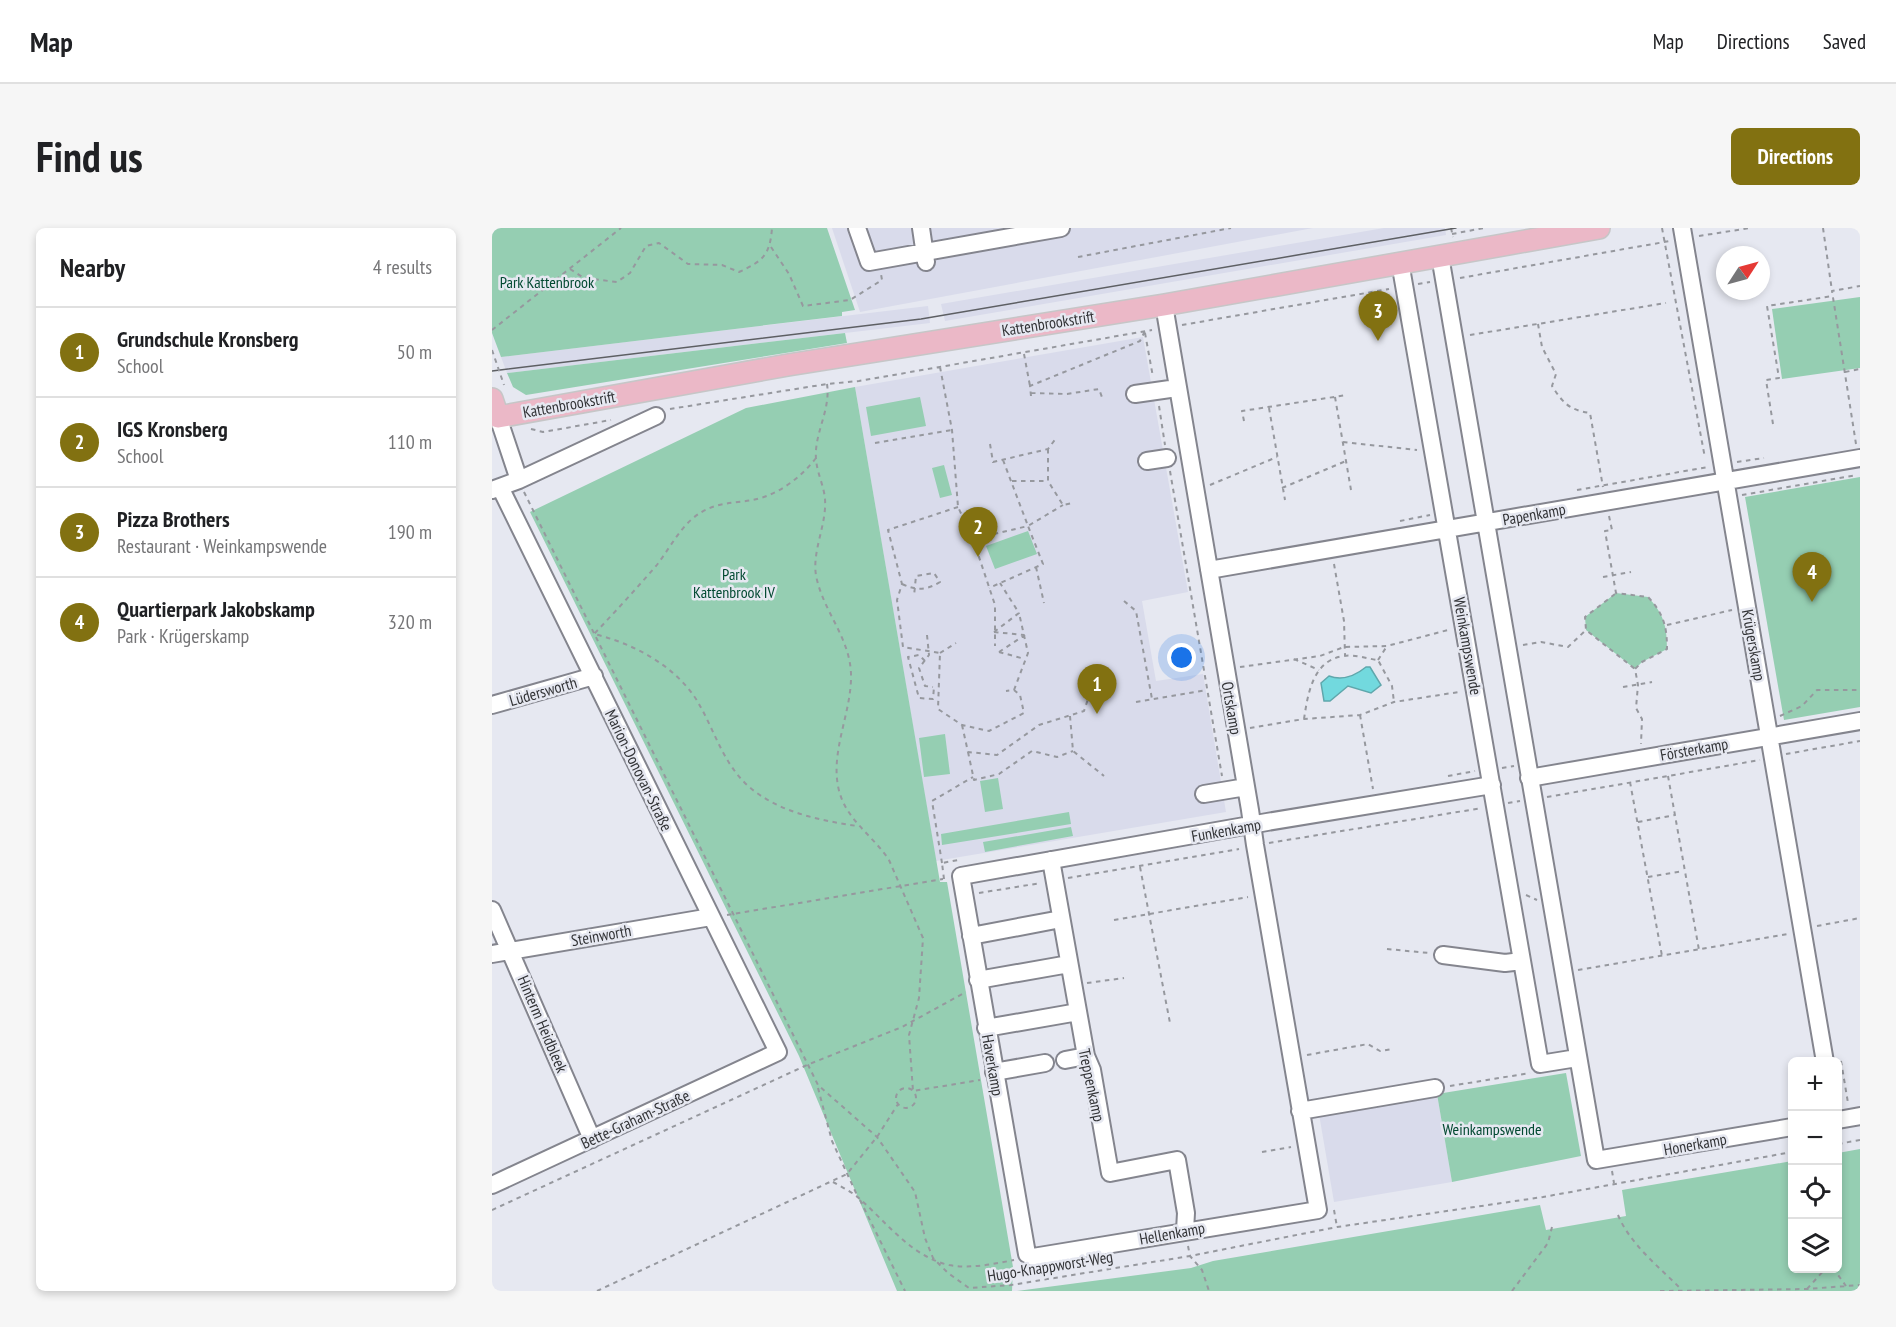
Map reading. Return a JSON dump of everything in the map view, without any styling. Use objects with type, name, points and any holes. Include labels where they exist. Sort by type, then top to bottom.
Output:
[{"type":"main road","name":"Kattenbrookstrift","points":[[498,400],[788,365],[1164,305],[1599,228]]},
{"type":"street","points":[[857,228],[869,262],[926,257],[1061,228]]},
{"type":"street","name":"Krügerskamp","points":[[1682,228],[1824,1057]]},
{"type":"street","points":[[925,229],[926,257]]},
{"type":"street","points":[[1440,256],[1577,1058],[1540,1064]]},
{"type":"street","name":"Weinkampswende","points":[[1400,262],[1540,1064]]},
{"type":"street","name":"Ortskamp","points":[[1164,305],[1252,825],[1248,847],[1318,1210]]},
{"type":"street","points":[[1135,394],[1177,388]]},
{"type":"street","points":[[498,400],[519,480]]},
{"type":"street","points":[[496,489],[662,412]]},
{"type":"street","points":[[1147,461],[1167,458]]},
{"type":"street","name":"Papenkamp","points":[[1209,570],[1859,458]]},
{"type":"street","name":"Marion-Donovan-Straße","points":[[496,489],[594,676],[778,1052]]},
{"type":"street","name":"Lüdersworth","points":[[492,705],[594,676]]},
{"type":"street","name":"Försterkamp","points":[[1528,778],[1860,721]]},
{"type":"street","name":"Funkenkamp","points":[[960,876],[1492,785]]},
{"type":"street","points":[[1204,794],[1246,787]]},
{"type":"street","name":"Treppenkamp","points":[[1051,860],[1086,1056],[1092,1070],[1110,1173],[1176,1160],[1186,1213],[1185,1230]]},
{"type":"street","name":"Haverkamp","points":[[960,876],[1028,1254]]},
{"type":"street","name":"Hinterm Heidbleek","points":[[492,910],[512,951],[592,1138]]},
{"type":"street","name":"Steinworth","points":[[492,954],[711,917]]},
{"type":"street","points":[[971,936],[1061,919]]},
{"type":"street","points":[[1443,955],[1505,963],[1522,962]]},
{"type":"street","points":[[979,984],[1069,964]]},
{"type":"street","points":[[986,1028],[1078,1012]]},
{"type":"street","name":"Bette-Graham-Straße","points":[[492,1185],[778,1052]]},
{"type":"street","points":[[1065,1060],[1086,1056]]},
{"type":"street","name":"Honerkamp","points":[[1577,1058],[1596,1160],[1788,1128]]},
{"type":"street","points":[[995,1074],[1045,1063]]},
{"type":"street","points":[[1300,1111],[1435,1088]]},
{"type":"street","points":[[1842,1119],[1860,1116]]},
{"type":"street","name":"Hellenkamp","points":[[1028,1254],[1033,1257],[1185,1230],[1318,1210]]},
{"type":"path","points":[[492,330],[621,228]]},
{"type":"path","points":[[570,269],[584,278],[617,282],[630,273],[646,246],[659,243],[688,264],[722,265],[739,272],[757,264],[771,247],[772,228]]},
{"type":"path","points":[[1078,257],[1231,228]]},
{"type":"path","points":[[1452,234],[1484,228]]},
{"type":"path","points":[[1823,228],[1859,458]]},
{"type":"path","points":[[771,247],[789,274],[803,306],[854,298],[866,287],[882,280],[880,264],[883,259]]},
{"type":"path","points":[[1832,291],[1860,286]]},
{"type":"path","points":[[1773,424],[1766,380],[1779,378],[1767,306],[1833,296]]},
{"type":"path","points":[[1470,335],[1666,303]]},
{"type":"path","points":[[1538,324],[1542,347],[1556,374],[1552,386],[1563,404],[1575,411],[1590,413],[1612,530],[1605,531],[1616,593]]},
{"type":"path","points":[[662,412],[827,384],[940,368],[1167,328]]},
{"type":"path","points":[[1030,386],[1140,341],[1145,331]]},
{"type":"path","points":[[1145,331],[1225,790]]},
{"type":"path","points":[[492,350],[498,400]]},
{"type":"path","points":[[1024,353],[1031,394],[1067,394],[1099,389],[1103,400]]},
{"type":"path","points":[[940,368],[952,430],[958,507],[973,539],[995,605],[995,646]]},
{"type":"path","points":[[1845,372],[1860,369]]},
{"type":"path","points":[[827,384],[830,399],[816,458],[825,499],[816,578],[843,638],[851,674],[837,765],[838,786],[844,805],[857,826],[882,850],[902,886],[922,938],[922,968],[909,1035],[916,1099],[913,1106],[905,1108],[898,1104]]},
{"type":"path","points":[[1244,421],[1242,411],[1347,394]]},
{"type":"path","points":[[1335,397],[1351,490]]},
{"type":"path","points":[[1269,407],[1285,500]]},
{"type":"path","points":[[530,429],[543,432],[621,418]]},
{"type":"path","points":[[875,443],[952,430]]},
{"type":"path","points":[[990,444],[993,462],[1048,449],[1058,437]]},
{"type":"path","points":[[1343,442],[1417,450]]},
{"type":"path","points":[[1048,449],[1048,481],[1063,505]]},
{"type":"path","points":[[1208,485],[1277,457]]},
{"type":"path","points":[[816,458],[803,474],[761,498],[735,500],[714,506],[692,519],[656,566],[594,634],[619,640],[640,649],[678,679],[696,699],[717,744],[733,770],[749,786],[776,804],[805,816],[857,826]]},
{"type":"path","points":[[989,588],[1043,564],[1003,460]]},
{"type":"path","points":[[1282,488],[1347,460]]},
{"type":"path","name":"Hugo-Knappworst-Weg","points":[[519,480],[818,1085],[877,1137],[915,1192],[925,1238],[933,1258],[948,1274],[969,1288],[986,1288],[1190,1256],[1337,1227],[1543,1197],[1788,1153]]},
{"type":"path","points":[[1011,481],[1048,481]]},
{"type":"path","points":[[973,539],[1028,526],[1063,505],[1073,503]]},
{"type":"path","points":[[956,643],[940,653],[903,647],[897,600],[902,584],[888,530],[958,507]]},
{"type":"path","points":[[993,518],[996,534]]},
{"type":"path","points":[[1334,564],[1344,621],[1346,655]]},
{"type":"path","points":[[1036,567],[1044,603]]},
{"type":"path","points":[[1602,577],[1631,572]]},
{"type":"path","points":[[902,584],[914,589],[929,589],[940,582],[934,573],[916,575],[914,589],[914,596]]},
{"type":"path","points":[[1000,583],[1019,613],[1028,653],[1014,690]]},
{"type":"path","points":[[1635,669],[1642,662],[1667,649],[1667,625],[1659,609],[1648,597],[1616,593],[1585,617],[1586,630],[1635,669],[1638,685],[1636,708],[1642,719],[1643,757]]},
{"type":"path","points":[[1124,601],[1136,611],[1152,699]]},
{"type":"path","points":[[1667,625],[1732,610]]},
{"type":"path","points":[[994,632],[1019,613]]},
{"type":"path","points":[[1019,613],[1025,618]]},
{"type":"path","points":[[1240,667],[1292,658],[1320,656],[1344,647],[1387,646],[1448,630]]},
{"type":"path","points":[[1522,645],[1541,642],[1568,647],[1586,630]]},
{"type":"path","points":[[994,632],[1025,635]]},
{"type":"path","points":[[927,635],[930,651],[919,668],[926,686],[939,688]]},
{"type":"path","points":[[1025,635],[999,652],[1026,659]]},
{"type":"path","points":[[1378,660],[1387,646]]},
{"type":"path","points":[[940,653],[938,709],[962,725],[989,731],[1024,713],[1020,695],[1014,690],[1006,691]]},
{"type":"path","points":[[1304,719],[1312,683],[1319,670],[1327,662],[1346,655],[1378,660],[1388,675],[1394,702]]},
{"type":"path","points":[[925,661],[919,656],[908,657],[919,698],[933,699],[934,687]]},
{"type":"path","points":[[1292,658],[1319,670]]},
{"type":"path","points":[[1623,687],[1652,682]]},
{"type":"path","points":[[1136,702],[1207,690]]},
{"type":"path","points":[[1780,716],[1802,706],[1817,690],[1860,690]]},
{"type":"path","points":[[1250,728],[1304,719],[1360,715],[1394,702],[1459,692]]},
{"type":"path","points":[[968,752],[997,755],[1039,725],[1084,711],[1090,693]]},
{"type":"path","points":[[1360,715],[1373,789]]},
{"type":"path","points":[[1070,716],[1073,751],[1104,776]]},
{"type":"path","points":[[962,725],[974,780],[999,774],[1032,751],[1057,757],[1073,751]]},
{"type":"path","points":[[964,896],[1860,741]]},
{"type":"path","points":[[1668,776],[1699,950]]},
{"type":"path","points":[[942,863],[932,801],[973,777]]},
{"type":"path","points":[[1630,782],[1662,956]]},
{"type":"path","points":[[1638,822],[1675,815]]},
{"type":"path","points":[[1242,858],[1248,847]]},
{"type":"path","points":[[1140,866],[1170,1023]]},
{"type":"path","points":[[1648,877],[1685,871]]},
{"type":"path","points":[[711,917],[960,876]]},
{"type":"path","points":[[1114,920],[1248,897],[1247,887]]},
{"type":"path","points":[[1510,888],[1551,907]]},
{"type":"path","points":[[1817,926],[1860,918]]},
{"type":"path","points":[[1578,970],[1788,934]]},
{"type":"path","points":[[1387,950],[1443,955]]},
{"type":"path","points":[[1073,985],[1124,978]]},
{"type":"path","points":[[492,1210],[807,1065],[913,1021],[979,984]]},
{"type":"path","points":[[1307,1055],[1368,1044],[1380,1051],[1392,1049]]},
{"type":"path","points":[[1435,1088],[1536,1072],[1540,1064]]},
{"type":"path","points":[[597,1291],[847,1174],[877,1137],[898,1104],[898,1092],[906,1088],[914,1091],[995,1074]]},
{"type":"path","points":[[818,1085],[832,1141],[904,1291]]},
{"type":"path","points":[[1842,1143],[1860,1140]]},
{"type":"path","points":[[1262,1152],[1292,1147]]},
{"type":"path","points":[[832,1181],[858,1197],[898,1236],[948,1265],[984,1266],[1021,1259],[1028,1254]]},
{"type":"path","points":[[1618,1215],[1623,1227],[1635,1242],[1681,1289]]},
{"type":"path","points":[[1512,1291],[1548,1243],[1552,1227]]},
{"type":"path","points":[[1190,1256],[1202,1270],[1209,1291]]},
{"type":"path","points":[[1807,1289],[1822,1273]]},
{"type":"path","points":[[1836,1273],[1846,1286]]},
{"type":"path","points":[[1660,1291],[1807,1289],[1860,1285]]},
{"type":"shaded area","points":[[832,228],[1313,228],[860,312]]},
{"type":"shaded area","points":[[1384,228],[1445,228],[1446,235],[945,321],[941,304]]},
{"type":"shaded area","points":[[928,306],[930,323],[507,373],[501,357]]},
{"type":"shaded area","points":[[1143,337],[1188,592],[1142,601],[1156,681],[1203,674],[1226,812],[936,861],[855,387]]},
{"type":"shaded area","points":[[1437,1094],[1452,1182],[1334,1202],[1319,1114]]},
{"type":"green space","name":"Park Kattenbrook","points":[[492,228],[827,228],[855,310],[842,312],[842,316],[501,357],[492,333]]},
{"type":"green space","points":[[1860,297],[1860,368],[1782,379],[1772,309]]},
{"type":"green space","points":[[845,333],[847,343],[526,395],[513,387],[507,373]]},
{"type":"green space","name":"Park Kattenbrook IV","points":[[855,387],[940,882],[947,882],[1013,1267],[1012,1291],[897,1291],[799,1056],[530,512],[746,408]]},
{"type":"green space","points":[[920,397],[926,426],[871,436],[866,407]]},
{"type":"green space","points":[[944,465],[952,495],[940,498],[932,468]]},
{"type":"green space","points":[[1860,477],[1860,707],[1784,720],[1745,497]]},
{"type":"green space","points":[[1028,531],[1037,554],[995,569],[986,546]]},
{"type":"green space","points":[[1616,593],[1648,597],[1658,609],[1665,627],[1667,649],[1642,662],[1635,669],[1586,630],[1585,617]]},
{"type":"green space","points":[[945,734],[950,774],[924,777],[919,738]]},
{"type":"green space","points":[[998,778],[1003,809],[985,812],[980,781]]},
{"type":"green space","points":[[1069,812],[1071,824],[942,845],[941,834]]},
{"type":"green space","points":[[1071,827],[1073,836],[985,852],[983,842]]},
{"type":"green space","name":"Weinkampswende","points":[[1566,1073],[1581,1156],[1452,1182],[1437,1094]]},
{"type":"green space","points":[[1860,1149],[1860,1291],[1017,1291],[1191,1268],[1213,1261],[1540,1205],[1546,1230],[1626,1216],[1622,1190],[1788,1162],[1788,1273],[1842,1273],[1842,1152]]},
{"type":"water","points":[[1370,667],[1381,685],[1371,693],[1348,686],[1330,701],[1324,701],[1321,683],[1329,676],[1349,677]]},
{"type":"tram line","points":[[492,371],[921,319],[1456,228]]},
{"type":"place","name":"Pizza Brothers","points":[[1378,341]]},
{"type":"place","name":"IGS Kronsberg","points":[[978,557]]},
{"type":"place","name":"Quartierpark Jakobskamp","points":[[1812,602]]},
{"type":"place","name":"Grundschule Kronsberg","points":[[1097,714]]}]
